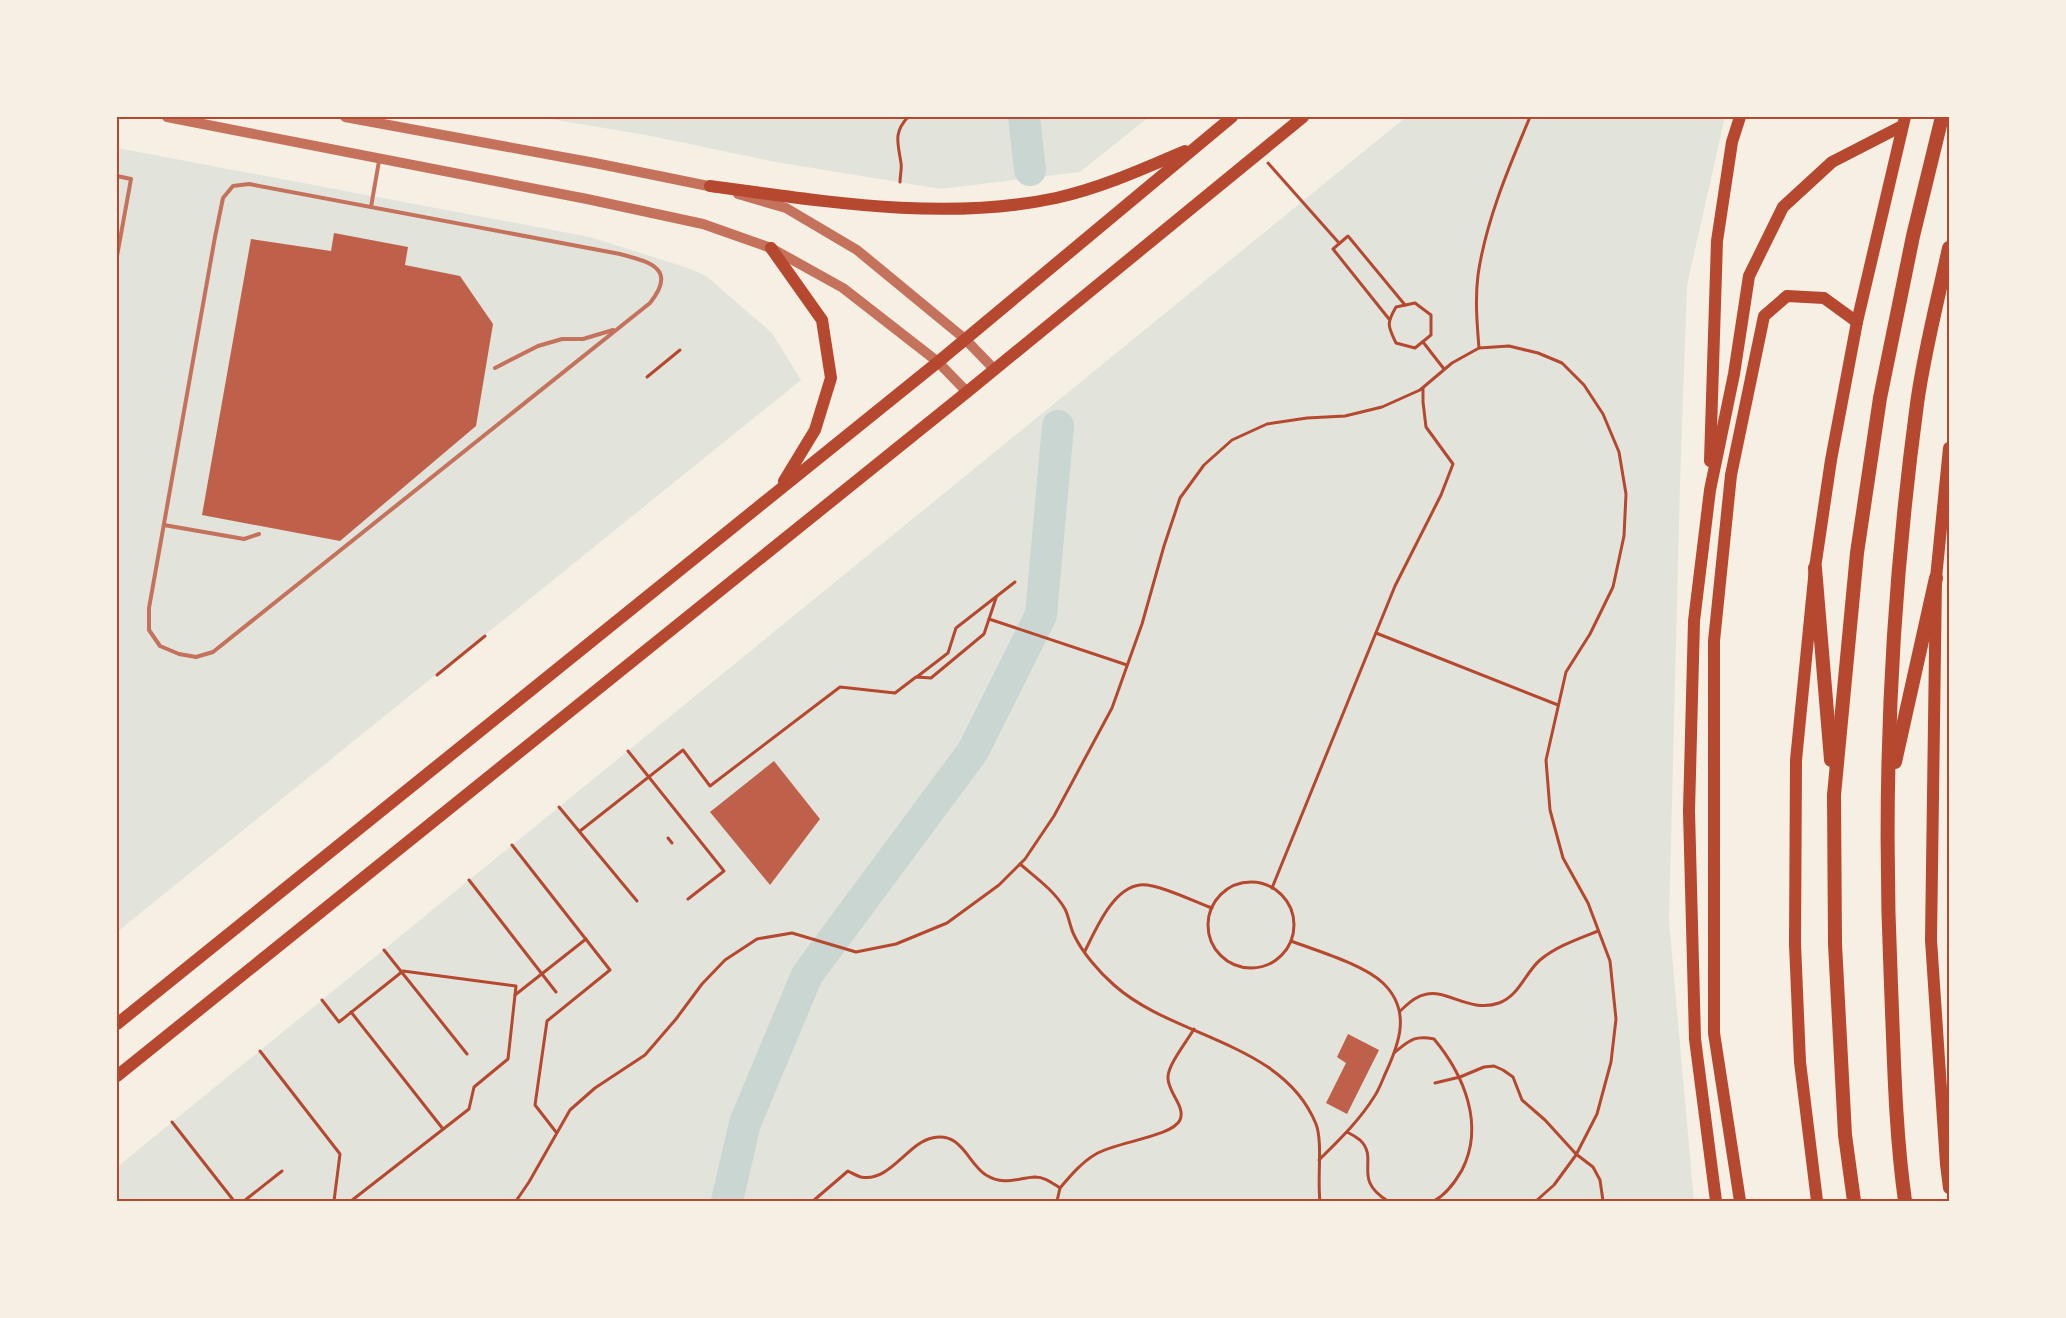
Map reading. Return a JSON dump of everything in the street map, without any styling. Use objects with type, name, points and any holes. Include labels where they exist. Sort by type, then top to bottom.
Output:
[{"type":"highway","points":[[1834,795],[1857,553],[1880,398],[1913,236],[1942,117]]},
{"type":"highway","points":[[1905,1201],[1898,1151],[1889,940],[1887,796],[1896,578],[1917,401],[1949,248]]},
{"type":"highway","points":[[1815,568],[1834,795],[1835,944],[1845,1135],[1854,1201]]},
{"type":"highway","points":[[1887,796],[1936,578]]},
{"type":"main road","points":[[117,1024],[938,362],[1232,117]]},
{"type":"main road","points":[[117,1076],[967,392],[1303,117]]},
{"type":"main road","points":[[1710,490],[1717,241],[1732,142],[1740,117]]},
{"type":"main road","points":[[1716,1201],[1695,1040],[1689,811],[1694,621],[1710,490],[1734,374],[1749,276],[1783,207],[1832,162],[1904,122]]},
{"type":"main road","points":[[1817,1201],[1800,1062],[1795,944],[1796,760],[1815,568],[1831,460],[1857,322],[1904,122]]},
{"type":"main road","points":[[710,186],[818,200],[908,207],[990,208],[1057,198],[1127,177],[1199,144]]},
{"type":"main road","points":[[771,248],[822,320],[831,378],[815,430],[779,490]]},
{"type":"main road","points":[[1740,1201],[1714,1033],[1714,641],[1731,475],[1764,316],[1787,296],[1815,297],[1824,298],[1857,322]]},
{"type":"main road","points":[[1949,452],[1936,578],[1931,940],[1949,1188]]},
{"type":"street","points":[[167,117],[587,199],[703,224],[771,248],[843,288],[938,362],[967,392]]},
{"type":"street","points":[[345,117],[710,186],[786,208],[857,250],[965,339],[994,370]]},
{"type":"lane","points":[[371,207],[380,158]]},
{"type":"lane","points":[[117,176],[131,179],[117,256]]},
{"type":"lane","points":[[249,184],[648,261],[659,271],[663,281],[660,291],[650,303],[617,329],[213,652],[196,657],[179,654],[159,646],[149,630],[149,608],[214,237],[223,198],[233,186],[249,184]]},
{"type":"lane","points":[[495,368],[538,346],[562,339],[583,339],[617,329]]},
{"type":"lane","points":[[164,525],[244,539],[259,534]]},
{"type":"path","points":[[900,182],[902,165],[896,142],[902,123],[908,117]]},
{"type":"path","points":[[1479,348],[1478,276],[1486,240],[1509,167],[1530,117]]},
{"type":"path","points":[[1258,153],[1340,243]]},
{"type":"path","points":[[1389,319],[1333,249],[1348,236],[1405,305]]},
{"type":"path","points":[[1415,303],[1431,315],[1431,335],[1415,348],[1396,343],[1387,325],[1396,307],[1405,305],[1415,303]]},
{"type":"path","points":[[1423,342],[1444,369]]},
{"type":"path","points":[[516,1201],[570,1110],[595,1088],[645,1055],[702,984],[725,960],[757,939],[792,933],[856,952],[896,944],[947,923],[999,885],[1020,864],[1054,816],[1112,708],[1142,624],[1180,498],[1204,465],[1232,440],[1267,424],[1307,418],[1345,416],[1382,406],[1423,388],[1444,369],[1479,348],[1509,346],[1538,353],[1562,363],[1584,386],[1604,414],[1618,452],[1626,494],[1624,536],[1613,587],[1590,634],[1566,672],[1546,759],[1550,810],[1563,858],[1588,903],[1610,961],[1616,1019],[1611,1062],[1597,1114],[1576,1154],[1554,1185],[1536,1201]]},
{"type":"path","points":[[646,377],[680,350]]},
{"type":"path","points":[[1272,888],[1395,586],[1441,495],[1453,464],[1426,427],[1422,402],[1423,388]]},
{"type":"path","points":[[580,831],[683,750],[710,786],[840,687],[895,693],[948,653],[956,628],[1015,582]]},
{"type":"path","points":[[916,677],[931,678],[984,634],[996,597]]},
{"type":"path","points":[[989,619],[1127,664]]},
{"type":"path","points":[[1376,633],[1558,705]]},
{"type":"path","points":[[437,675],[485,636]]},
{"type":"path","points":[[628,751],[724,871],[688,899]]},
{"type":"path","points":[[559,807],[637,901]]},
{"type":"path","points":[[668,838],[672,843]]},
{"type":"path","points":[[512,845],[610,970],[547,1021],[535,1105],[556,1132]]},
{"type":"path","points":[[1020,864],[1042,882],[1065,908],[1075,936],[1113,985],[1149,1010],[1229,1044],[1266,1066],[1299,1093],[1317,1125],[1320,1201]]},
{"type":"path","points":[[469,880],[556,992]]},
{"type":"path","points":[[1251,882],[1265,884],[1279,892],[1289,903],[1294,917],[1294,932],[1291,941],[1280,958],[1267,966],[1252,969],[1237,966],[1225,960],[1216,950],[1210,938],[1208,925],[1212,908],[1225,890],[1237,884],[1251,882]]},
{"type":"path","points":[[1085,951],[1112,904],[1125,891],[1141,885],[1161,889],[1212,908]]},
{"type":"path","points":[[1400,1011],[1413,999],[1428,993],[1467,1004],[1482,1006],[1499,1003],[1516,991],[1539,961],[1557,947],[1598,931]]},
{"type":"path","points":[[515,995],[586,939]]},
{"type":"path","points":[[1291,941],[1359,967],[1383,983],[1398,1005],[1402,1022],[1394,1053],[1375,1096],[1347,1132],[1319,1160]]},
{"type":"path","points":[[384,950],[467,1054]]},
{"type":"path","points":[[322,1000],[339,1022],[402,972],[516,986],[508,1059],[474,1087],[469,1108],[351,1201]]},
{"type":"path","points":[[351,1012],[443,1129]]},
{"type":"path","points":[[1057,1201],[1060,1188],[1078,1168],[1096,1154],[1114,1146],[1155,1136],[1169,1130],[1180,1121],[1181,1110],[1169,1088],[1167,1076],[1170,1066],[1194,1029]]},
{"type":"path","points":[[1394,1053],[1407,1042],[1420,1036],[1434,1039],[1460,1077],[1468,1101],[1472,1131],[1466,1162],[1456,1180],[1442,1197],[1434,1201]]},
{"type":"path","points":[[260,1051],[340,1154],[334,1201]]},
{"type":"path","points":[[1435,1083],[1460,1077],[1484,1067],[1494,1066],[1513,1077],[1522,1100],[1545,1120],[1576,1154],[1593,1167],[1600,1180],[1602,1201]]},
{"type":"path","points":[[172,1122],[234,1201]]},
{"type":"path","points":[[1347,1132],[1360,1140],[1368,1154],[1366,1172],[1370,1185],[1376,1194],[1388,1201]]},
{"type":"path","points":[[813,1201],[848,1171],[861,1177],[873,1176],[900,1161],[922,1142],[934,1137],[949,1140],[961,1146],[977,1168],[987,1176],[1015,1182],[1036,1177],[1048,1180],[1060,1188]]},
{"type":"path","points":[[244,1201],[282,1172]]},
{"type":"shaded area","points":[[539,117],[1149,117],[1080,172],[941,189],[776,162],[651,136]]},
{"type":"shaded area","points":[[1406,117],[1725,117],[1687,285],[1680,484],[1669,921],[1694,1201],[117,1201],[117,1167]]},
{"type":"shaded area","points":[[117,148],[590,237],[688,268],[706,276],[772,333],[801,380],[117,932]]},
{"type":"building","points":[[334,233],[408,247],[405,265],[460,276],[493,324],[476,426],[340,541],[202,515],[251,239],[331,251]]},
{"type":"building","points":[[774,761],[820,819],[770,885],[710,812]]},
{"type":"building","points":[[1348,1034],[1379,1050],[1347,1114],[1326,1103],[1346,1063],[1337,1057]]},
{"type":"waterway","points":[[1024,117],[1030,170]]},
{"type":"waterway","points":[[727,1201],[745,1123],[807,975],[973,751],[1041,615],[1058,426]]}]
